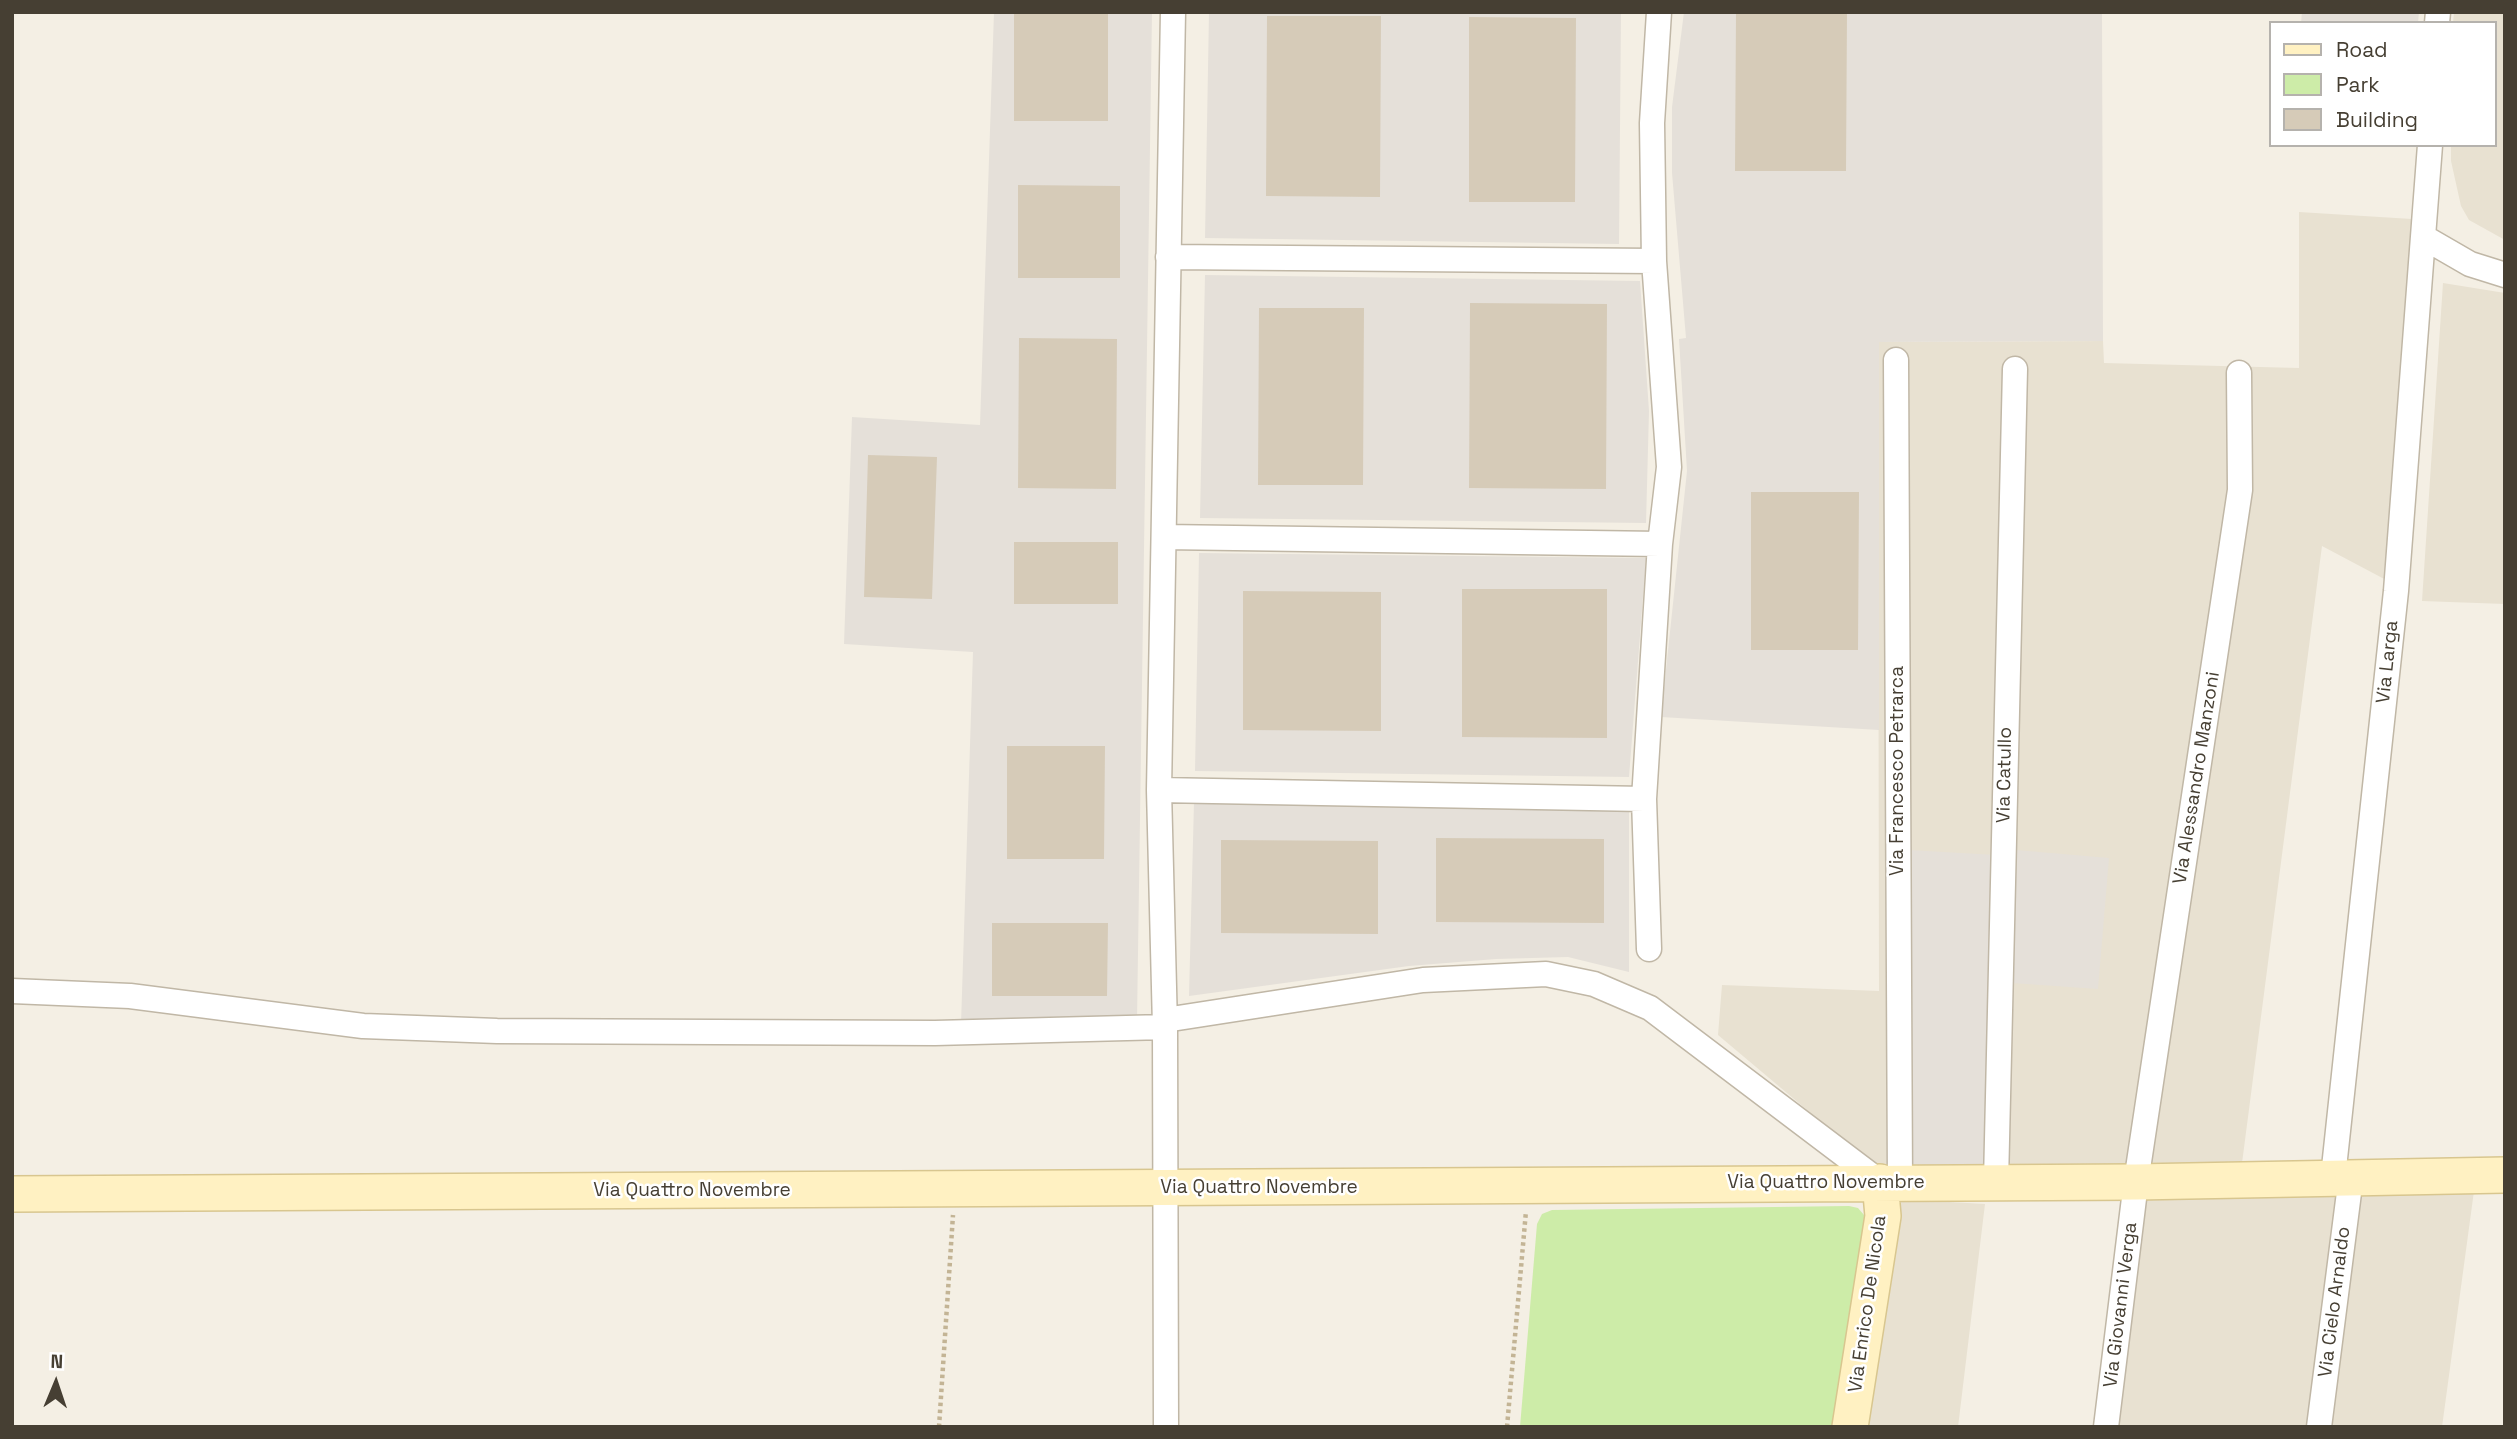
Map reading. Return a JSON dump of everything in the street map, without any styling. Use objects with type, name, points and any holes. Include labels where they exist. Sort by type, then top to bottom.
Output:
[{"type":"street","points":[[1166,1427],[1168,1352],[1165,1024],[1159,790],[1173,12]]},
{"type":"street","points":[[1649,949],[1644,799],[1661,544],[1669,467],[1666,396],[1654,261],[1652,123],[1659,12]]},
{"type":"street","name":"Via Larga","points":[[2342,1177],[2396,591],[2430,147]]},
{"type":"street","points":[[2425,238],[2470,264],[2505,275]]},
{"type":"street","points":[[1168,257],[1654,261]]},
{"type":"street","name":"Via Francesco Petrarca","points":[[1890,1182],[1896,360]]},
{"type":"street","name":"Via Catullo","points":[[1996,1182],[2015,369]]},
{"type":"street","name":"Via Alessandro Manzoni","points":[[2136,1182],[2240,490],[2239,373]]},
{"type":"street","points":[[1164,537],[1661,544]]},
{"type":"street","points":[[1159,790],[1644,799]]},
{"type":"street","points":[[12,991],[130,996],[363,1026],[497,1031],[935,1033],[1165,1024],[1423,980],[1475,975],[1546,974],[1594,984],[1650,1008],[1890,1182]]},
{"type":"street","name":"Via Quattro Novembre","points":[[12,1194],[2136,1182],[2505,1175]]},
{"type":"street","name":"Via Cielo Arnaldo","points":[[2319,1427],[2342,1177]]},
{"type":"street","name":"Via Enrico De Nicola","points":[[1850,1427],[1882,1216],[1890,1182]]},
{"type":"street","name":"Via Giovanni Verga","points":[[2106,1427],[2136,1182]]},
{"type":"path","points":[[1507,1427],[1528,1186]]},
{"type":"path","points":[[939,1427],[954,1190]]},
{"type":"shaded area","points":[[994,12],[1152,12],[1137,1020],[961,1024],[973,652],[844,644],[852,417],[980,425]]},
{"type":"shaded area","points":[[1209,12],[1621,12],[1619,244],[1205,238]]},
{"type":"shaded area","points":[[1684,12],[2102,12],[2103,341],[1879,342],[1879,730],[1661,717],[1687,471],[1679,339],[1686,338],[1672,173],[1672,107]]},
{"type":"shaded area","points":[[2302,12],[2419,12],[2418,21],[2301,21]]},
{"type":"shaded area","points":[[2454,12],[2505,12],[2505,240],[2469,220],[2461,206],[2451,161],[2451,147],[2496,147],[2496,21],[2453,21]]},
{"type":"shaded area","points":[[2299,212],[2412,219],[2388,581],[2322,546],[2241,1171],[2004,1175],[2016,850],[1908,1173],[1882,1173],[1718,1035],[1722,985],[1879,991],[1878,342],[2103,341],[2104,363],[2299,368]]},
{"type":"shaded area","points":[[1205,275],[1640,281],[1649,411],[1646,523],[1200,518]]},
{"type":"shaded area","points":[[2443,283],[2505,293],[2505,604],[2422,601]]},
{"type":"shaded area","points":[[1199,553],[1646,558],[1629,777],[1195,771]]},
{"type":"shaded area","points":[[1194,802],[1629,809],[1629,972],[1568,957],[1496,959],[1409,966],[1189,996]]},
{"type":"shaded area","points":[[1909,850],[1996,855],[2016,850],[2109,858],[2098,989],[2012,983],[2004,1175],[1908,1173]]},
{"type":"shaded area","points":[[2474,1191],[2442,1427],[2097,1427],[2128,1199]]},
{"type":"shaded area","points":[[1896,1199],[1985,1204],[1958,1427],[1868,1427]]},
{"type":"green space","points":[[1858,1208],[1868,1226],[1835,1427],[1520,1427],[1537,1224],[1542,1214],[1552,1210]]},
{"type":"building","points":[[1014,12],[1108,12],[1108,121],[1014,121]]},
{"type":"building","points":[[1736,12],[1847,12],[1846,171],[1735,171]]},
{"type":"building","points":[[1267,16],[1381,16],[1380,197],[1266,196]]},
{"type":"building","points":[[1469,17],[1576,18],[1575,202],[1469,202]]},
{"type":"building","points":[[1018,185],[1120,186],[1120,278],[1018,278]]},
{"type":"building","points":[[1470,303],[1607,304],[1606,489],[1469,488]]},
{"type":"building","points":[[1259,308],[1364,308],[1363,485],[1258,485]]},
{"type":"building","points":[[1019,338],[1117,339],[1116,489],[1018,488]]},
{"type":"building","points":[[868,455],[937,457],[932,599],[864,597]]},
{"type":"building","points":[[1751,492],[1859,492],[1858,650],[1751,650]]},
{"type":"building","points":[[1014,542],[1118,542],[1118,604],[1014,604]]},
{"type":"building","points":[[1462,589],[1607,589],[1607,738],[1462,737]]},
{"type":"building","points":[[1243,591],[1381,592],[1381,731],[1243,730]]},
{"type":"building","points":[[1007,746],[1105,746],[1104,859],[1007,859]]},
{"type":"building","points":[[1436,838],[1604,839],[1604,923],[1436,922]]},
{"type":"building","points":[[1221,840],[1378,841],[1378,934],[1221,933]]},
{"type":"building","points":[[992,923],[1108,923],[1107,996],[992,996]]}]
